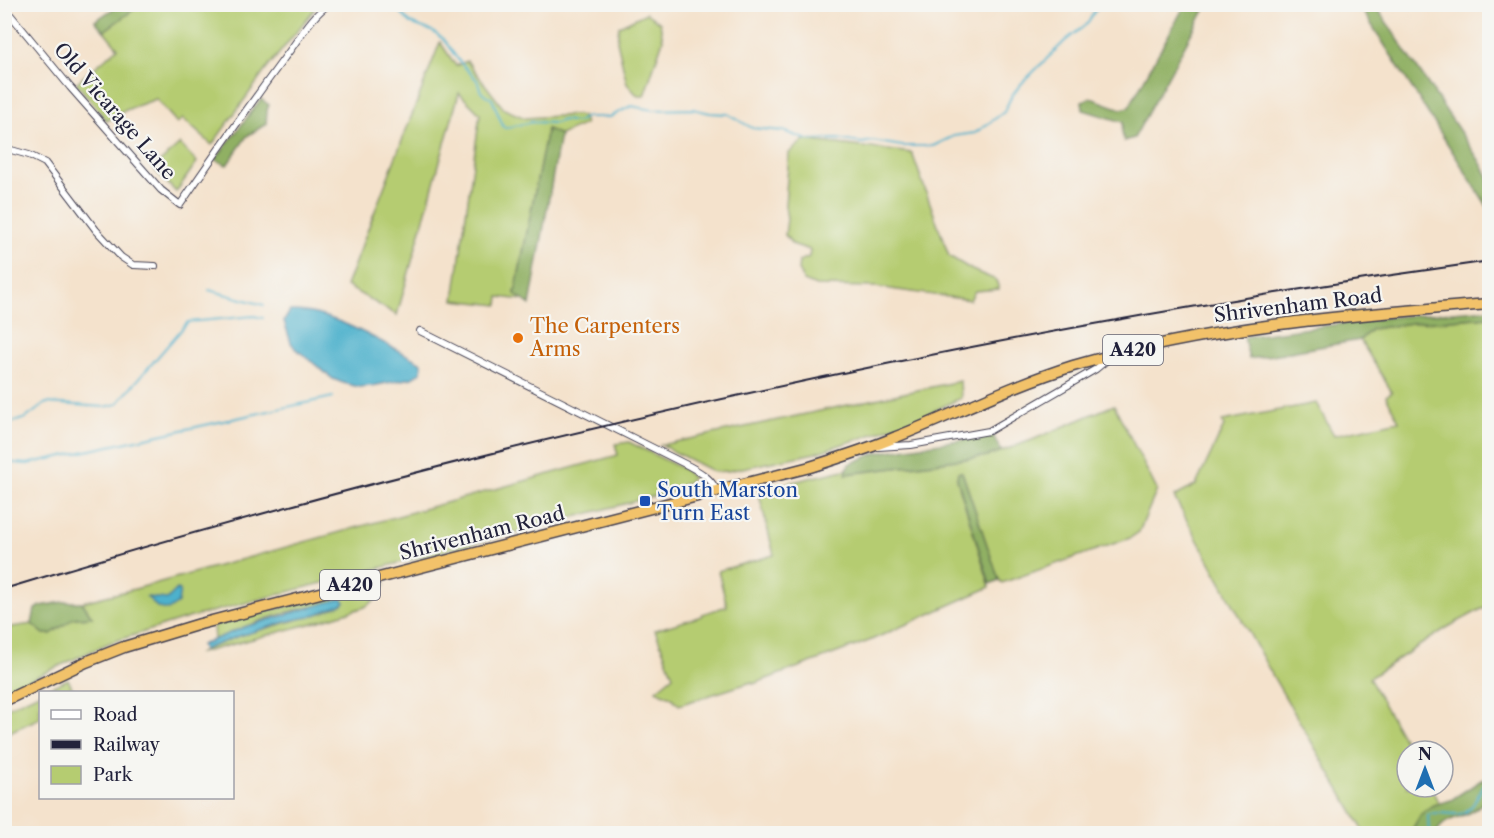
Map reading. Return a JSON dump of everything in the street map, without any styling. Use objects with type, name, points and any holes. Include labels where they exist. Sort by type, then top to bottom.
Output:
[{"type":"highway","name":"Shrivenham Road","points":[[4,701],[86,662],[190,626],[810,467],[871,447],[1019,385],[1113,356],[1195,337],[1308,320],[1490,304]]},
{"type":"street","name":"Old Vicarage Lane","points":[[5,9],[161,190],[180,205],[297,41],[320,12],[330,4]]},
{"type":"street","points":[[4,148],[29,155],[45,163],[96,231],[121,257],[133,265],[155,266]]},
{"type":"street","points":[[420,331],[689,466],[708,478],[716,490]]},
{"type":"street","name":"Shrivenham Road","points":[[871,447],[911,445],[989,431],[1096,369],[1113,356]]},
{"type":"green space","points":[[119,5],[140,5],[104,31],[95,21]]},
{"type":"green space","points":[[140,5],[318,5],[265,71],[212,145],[183,119],[177,123],[156,99],[126,110],[107,121],[76,83],[118,48],[104,31]]},
{"type":"green space","points":[[1185,5],[1207,5],[1134,138],[1124,141],[1123,122],[1083,110],[1082,101],[1091,98],[1121,109],[1129,107]]},
{"type":"green space","points":[[1359,5],[1375,5],[1479,160],[1489,178],[1489,209]]},
{"type":"green space","points":[[646,13],[660,23],[663,40],[644,96],[638,96],[627,84],[617,41],[619,26]]},
{"type":"green space","points":[[440,42],[456,66],[467,61],[504,109],[525,118],[582,116],[585,124],[560,135],[547,129],[515,293],[523,300],[499,297],[498,305],[454,300],[480,114],[459,93],[397,315],[346,286]]},
{"type":"green space","points":[[261,99],[269,105],[266,124],[247,136],[227,165],[215,160]]},
{"type":"green space","points":[[547,129],[560,135],[530,305],[515,294]]},
{"type":"green space","points":[[804,140],[912,153],[949,256],[972,270],[996,280],[999,289],[975,291],[970,300],[876,287],[816,286],[804,281],[798,270],[799,261],[809,257],[810,250],[792,244],[785,235],[787,219],[785,205],[789,153]]},
{"type":"green space","points":[[180,144],[197,162],[176,192],[153,168]]},
{"type":"green space","points":[[1489,309],[1489,317],[1411,323],[1372,329],[1360,340],[1249,359],[1244,337],[1391,317]]},
{"type":"green space","points":[[1489,317],[1489,605],[1448,627],[1369,678],[1403,739],[1395,739],[1395,799],[1437,799],[1439,803],[1425,811],[1410,833],[1365,833],[1275,680],[1174,497],[1196,485],[1224,426],[1222,421],[1316,403],[1334,435],[1399,421],[1386,396],[1392,392],[1360,340],[1372,329],[1411,323]]},
{"type":"green space","points":[[960,381],[961,398],[923,416],[815,453],[714,472],[661,445]]},
{"type":"green space","points":[[1114,405],[1157,490],[1139,532],[1130,538],[1002,583],[999,580],[962,472],[958,472],[957,479],[990,587],[869,641],[753,684],[752,682],[679,705],[671,697],[656,690],[673,676],[655,630],[727,606],[718,571],[774,555],[758,490],[848,469],[847,474],[988,456]]},
{"type":"green space","points":[[992,433],[1001,451],[988,456],[846,474],[849,464],[876,453]]},
{"type":"green space","points":[[629,442],[683,469],[693,478],[674,491],[188,618],[109,643],[5,691],[5,628],[32,624],[44,634],[51,634],[73,618],[92,617],[82,602],[618,455],[615,444]]},
{"type":"green space","points":[[958,472],[962,472],[999,580],[990,584],[957,479]]},
{"type":"green space","points":[[385,584],[377,598],[365,607],[200,653],[239,636],[321,613],[343,604],[294,610],[214,640],[213,625]]},
{"type":"green space","points":[[63,602],[82,602],[92,617],[74,618],[51,634],[44,634],[32,624],[35,609]]},
{"type":"green space","points":[[68,679],[74,691],[43,691]]},
{"type":"green space","points":[[39,692],[39,718],[5,734],[5,709]]},
{"type":"green space","points":[[1489,775],[1489,798],[1477,808],[1446,822],[1436,833],[1410,833],[1421,814],[1433,805],[1455,797]]},
{"type":"water","points":[[290,311],[322,316],[356,329],[420,362],[421,372],[412,378],[372,386],[359,387],[333,379],[291,343],[284,321]]},
{"type":"water","points":[[177,589],[180,590],[178,603],[168,610],[158,608],[147,597],[167,599]]},
{"type":"water","points":[[342,598],[345,602],[343,604],[310,617],[239,636],[203,650],[201,645],[244,627]]},
{"type":"waterway","points":[[393,4],[410,23],[432,31],[443,39],[477,80],[481,92],[492,99],[505,128],[532,122],[555,123],[563,120],[577,122],[586,117],[610,117],[631,106],[653,110],[693,109],[728,114],[752,128],[783,131],[808,140],[837,139],[862,143],[872,141],[902,146],[933,146],[954,136],[975,133],[1004,112],[1012,95],[1022,83],[1065,41],[1088,23],[1102,4]]},
{"type":"waterway","points":[[209,290],[264,305]]},
{"type":"waterway","points":[[4,425],[26,418],[46,403],[105,407],[117,404],[188,322],[254,316],[263,318]]},
{"type":"waterway","points":[[4,462],[27,464],[333,397]]},
{"type":"waterway","points":[[1429,834],[1428,815],[1465,812],[1473,805],[1490,778]]},
{"type":"railway","points":[[4,589],[187,535],[370,485],[555,438],[741,395],[1114,320],[1490,261]]},
{"type":"place","name":"The Carpenters Arms","points":[[518,338]]},
{"type":"place","name":"South Marston Turn East","points":[[645,501]]}]
